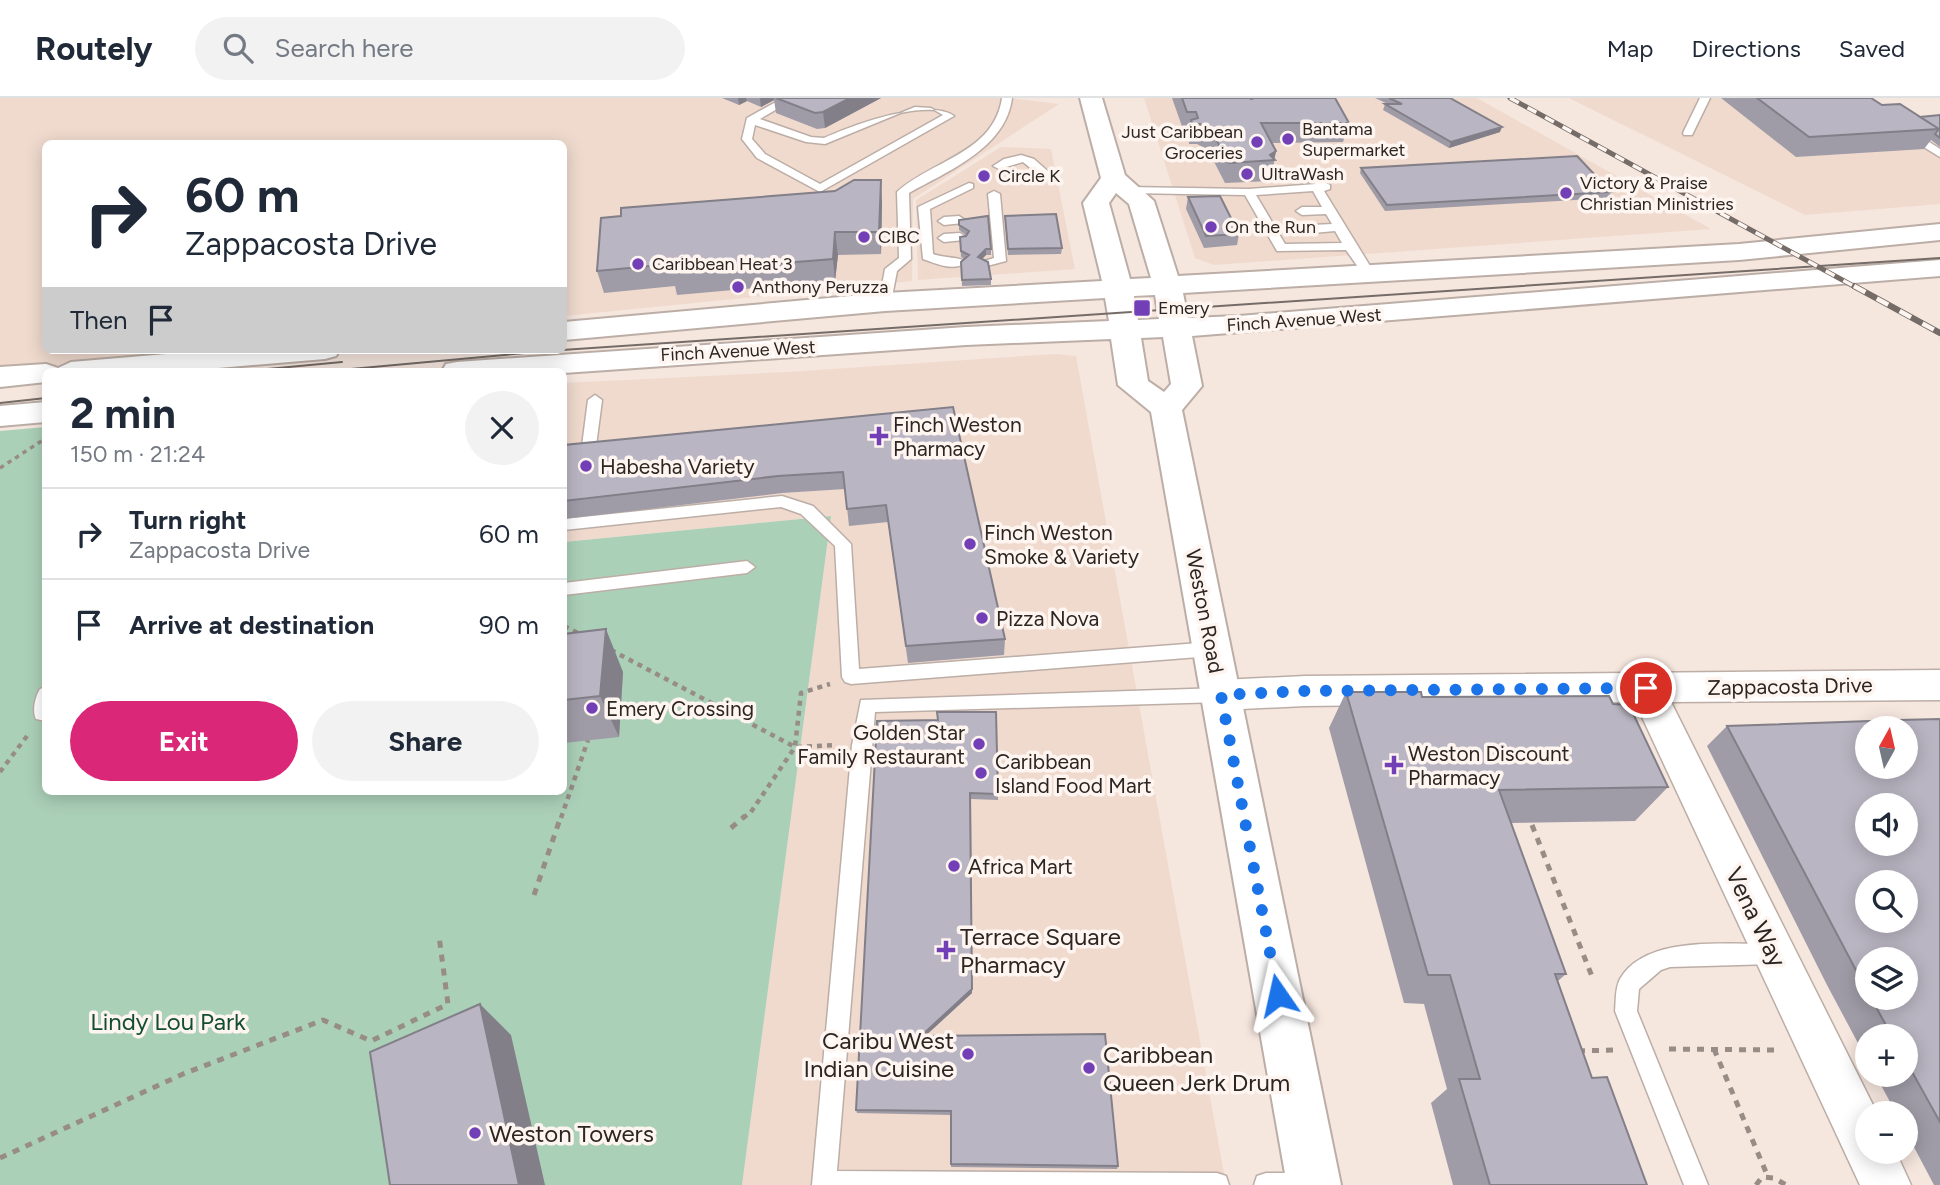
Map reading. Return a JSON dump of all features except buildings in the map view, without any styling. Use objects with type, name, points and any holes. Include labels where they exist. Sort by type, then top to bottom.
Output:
[{"type":"main road","points":[[1091,98],[1120,184],[1141,201],[1167,285],[1187,386],[1166,408],[1133,386],[1118,287],[1096,203],[1120,184]]},
{"type":"main road","name":"Finch Avenue West","points":[[567,331],[885,302],[1739,252],[1940,232]]},
{"type":"main road","name":"Finch Avenue West","points":[[526,368],[1125,327],[1174,327],[1431,311],[1940,268]]},
{"type":"main road","points":[[94,368],[217,354]]},
{"type":"main road","points":[[0,377],[42,373]]},
{"type":"main road","name":"Weston Road","points":[[1166,408],[1314,1185]]},
{"type":"main road","points":[[0,416],[42,412]]},
{"type":"street","name":"Zappacosta Drive","points":[[1216,672],[1306,691],[1940,685]]},
{"type":"street","name":"Vena Way","points":[[1646,688],[1855,1120]]},
{"type":"street","points":[[1876,1164],[1886,1185]]},
{"type":"lane","points":[[751,120],[810,140],[825,141],[914,104],[929,104],[945,110],[949,116],[820,189],[761,156],[747,139],[751,120],[790,98]]},
{"type":"lane","points":[[885,302],[891,269],[905,259],[903,192],[989,139],[1007,111],[1007,98]]},
{"type":"lane","points":[[1688,133],[1705,98]]},
{"type":"lane","points":[[1898,126],[1940,154]]},
{"type":"lane","points":[[999,166],[1015,157],[1026,158],[1048,177]]},
{"type":"lane","points":[[1120,184],[1190,191],[1249,192],[1318,190],[1326,185],[1311,178],[1274,177]]},
{"type":"lane","points":[[1190,191],[1202,181],[1223,179]]},
{"type":"lane","points":[[961,258],[928,256],[924,207],[961,198],[969,186]]},
{"type":"lane","points":[[1318,190],[1369,274]]},
{"type":"lane","points":[[1249,192],[1281,248],[1350,246]]},
{"type":"lane","points":[[991,256],[990,219],[994,194]]},
{"type":"lane","points":[[1302,211],[1329,209]]},
{"type":"lane","points":[[1261,213],[1278,212]]},
{"type":"lane","points":[[944,220],[959,220]]},
{"type":"lane","points":[[1313,229],[1340,227]]},
{"type":"lane","points":[[1271,231],[1288,230]]},
{"type":"lane","points":[[944,237],[960,237]]},
{"type":"lane","points":[[589,446],[595,400]]},
{"type":"lane","points":[[567,525],[782,501],[807,510],[843,544],[851,677],[1216,672]]},
{"type":"lane","points":[[567,589],[747,567]]},
{"type":"lane","points":[[1216,672],[867,705],[861,745],[824,1183],[1217,1185]]},
{"type":"lane","points":[[1696,1185],[1626,1011],[1625,995],[1629,984],[1655,961],[1670,957],[1773,954]]},
{"type":"lane","points":[[1266,1185],[1314,1185]]},
{"type":"path","points":[[0,468],[42,441]]},
{"type":"path","points":[[567,628],[592,640]]},
{"type":"path","points":[[602,645],[795,747],[861,745]]},
{"type":"path","points":[[731,828],[751,812],[795,747],[801,693],[851,677]]},
{"type":"path","points":[[0,772],[42,715]]},
{"type":"path","points":[[534,895],[589,740]]},
{"type":"path","points":[[1532,825],[1593,979]]},
{"type":"path","points":[[0,1157],[183,1074],[323,1020],[371,1041],[449,1004],[439,936]]},
{"type":"path","points":[[1565,1052],[1641,1049],[1822,1050]]},
{"type":"path","points":[[1714,1049],[1768,1177]]},
{"type":"path","points":[[1756,1185],[1762,1177],[1786,1185]]},
{"type":"shaded area","points":[[0,98],[1010,98],[1059,104],[913,199],[912,281],[567,316],[567,140],[42,140],[42,354],[215,354],[0,369]]},
{"type":"shaded area","points":[[1144,98],[1477,98],[1711,229],[1214,265],[1195,258]]},
{"type":"shaded area","points":[[1569,98],[1857,98],[1940,154],[1940,204],[1805,215]]},
{"type":"shaded area","points":[[1001,147],[1051,149],[1075,269],[918,280],[916,200]]},
{"type":"shaded area","points":[[1055,354],[1076,356],[1226,1185],[742,1185],[831,516],[567,542],[567,383],[787,372]]},
{"type":"green space","name":"Lindy Lou Park","points":[[42,427],[42,795],[567,795],[567,542],[831,516],[742,1185],[0,1185],[0,431]]},
{"type":"tram line","points":[[567,350],[1940,258]]},
{"type":"tram line","points":[[362,368],[514,354]]},
{"type":"tram line","points":[[277,368],[342,362]]},
{"type":"tram line","points":[[0,403],[42,398]]},
{"type":"railway","points":[[1510,98],[1857,288]]},
{"type":"railway","points":[[1854,286],[1940,333]]},
{"type":"place","name":"Bantama Supermarket","points":[[1288,139]]},
{"type":"place","name":"Just Caribbean Groceries","points":[[1257,142]]},
{"type":"place","name":"UltraWash","points":[[1247,174]]},
{"type":"place","name":"Circle K","points":[[984,176]]},
{"type":"place","name":"Victory & Praise Christian Ministries","points":[[1566,193]]},
{"type":"place","name":"On the Run","points":[[1211,227]]},
{"type":"place","name":"CIBC","points":[[864,237]]},
{"type":"place","name":"Caribbean Heat 3","points":[[638,264]]},
{"type":"place","name":"Anthony Peruzza","points":[[738,287]]},
{"type":"place","name":"Emery","points":[[1142,308]]},
{"type":"place","name":"Finch Weston Pharmacy","points":[[879,436]]},
{"type":"place","name":"Habesha Variety","points":[[586,466]]},
{"type":"place","name":"Finch Weston Smoke & Variety","points":[[970,544]]},
{"type":"place","name":"Pizza Nova","points":[[982,618]]},
{"type":"place","name":"Emery Crossing","points":[[592,708]]},
{"type":"place","name":"Golden Star Family Restaurant","points":[[979,744]]},
{"type":"place","name":"Weston Discount Pharmacy","points":[[1394,765]]},
{"type":"place","name":"Caribbean Island Food Mart","points":[[981,773]]},
{"type":"place","name":"Africa Mart","points":[[954,866]]},
{"type":"place","name":"Terrace Square Pharmacy","points":[[946,950]]},
{"type":"place","name":"Caribu West Indian Cuisine","points":[[968,1054]]},
{"type":"place","name":"Caribbean Queen Jerk Drum","points":[[1089,1068]]},
{"type":"place","name":"Weston Towers","points":[[475,1133]]},
{"type":"route","points":[[1278,995],[1221,695],[1306,691],[1646,688]]}]
